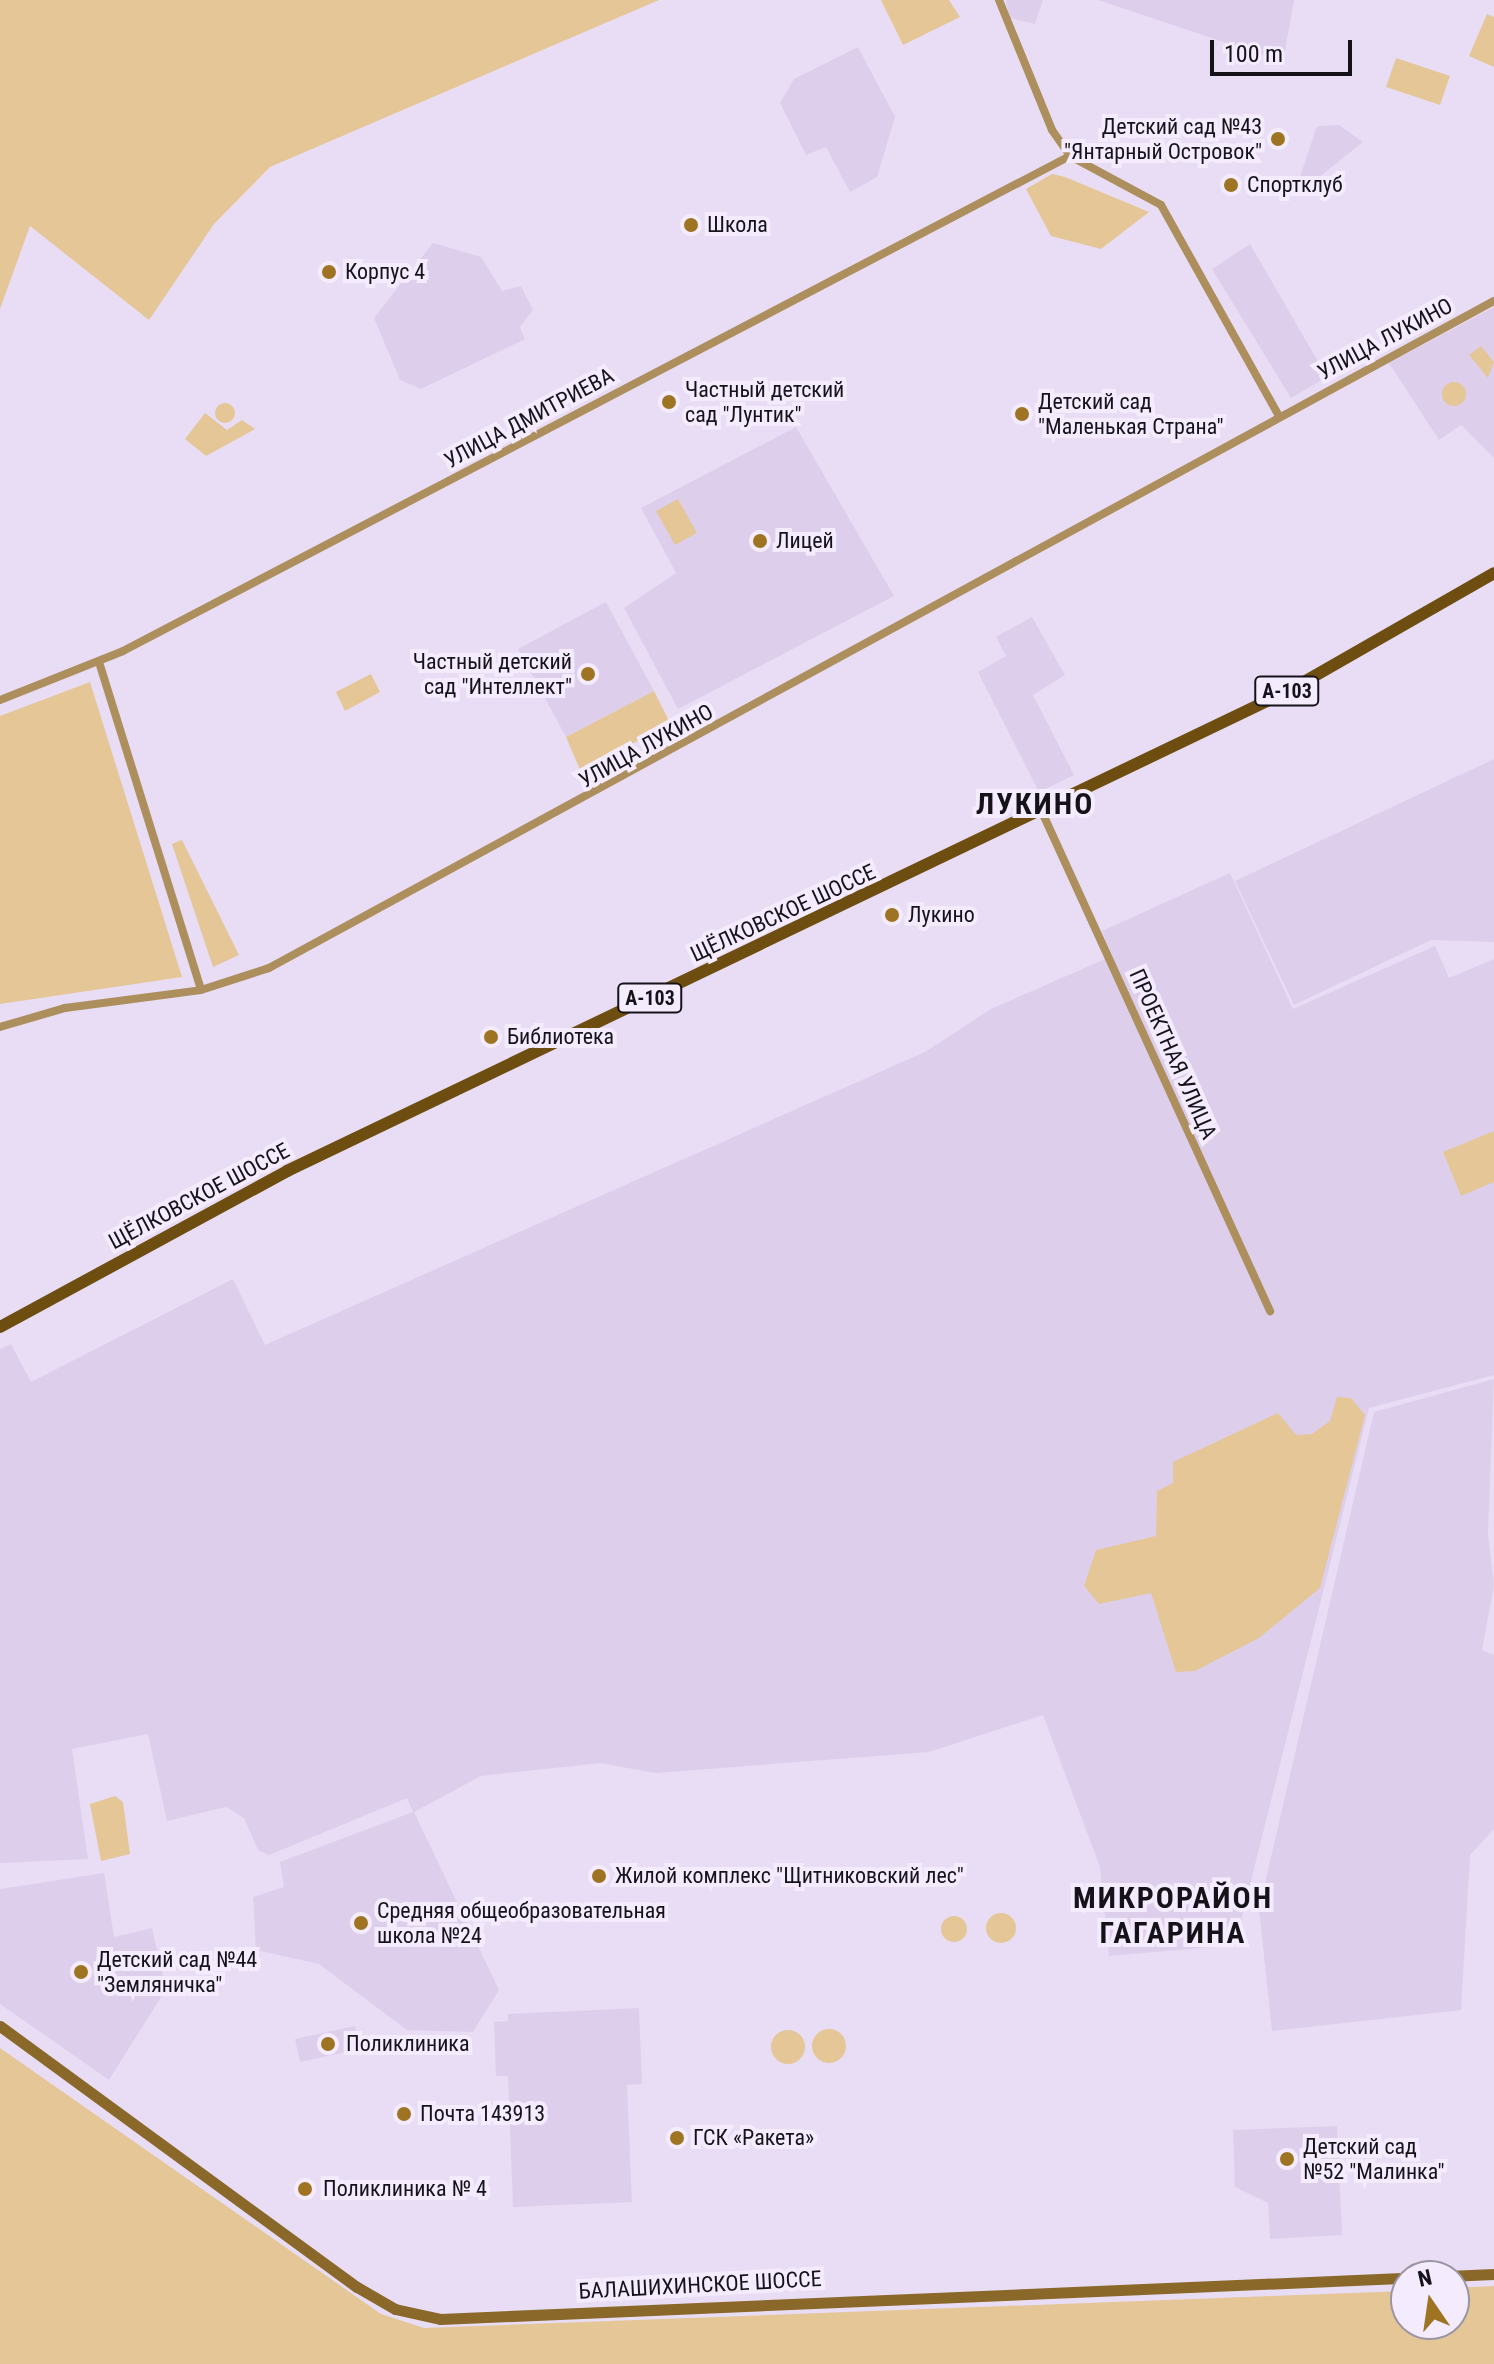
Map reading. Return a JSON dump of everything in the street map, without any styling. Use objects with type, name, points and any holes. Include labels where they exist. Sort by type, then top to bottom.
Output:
[{"type":"main road","name":"ЩЁЛКОВСКОЕ ШОССЕ","points":[[0,1327],[287,1171],[1042,812],[1290,690],[1494,573]]},
{"type":"main road","name":"БАЛАШИХИНСКОЕ ШОССЕ","points":[[0,2026],[357,2287],[395,2309],[440,2319],[1494,2274]]},
{"type":"street","points":[[999,0],[1070,156],[1161,205],[1279,416]]},
{"type":"street","name":"УЛИЦА ДМИТРИЕВА","points":[[0,700],[99,662],[1070,156]]},
{"type":"street","name":"УЛИЦА ЛУКИНО","points":[[0,1027],[65,1008],[201,990],[298,953],[918,620],[1279,416],[1494,301]]},
{"type":"street","points":[[99,662],[201,990]]},
{"type":"street","name":"ПРОЕКТНАЯ УЛИЦА","points":[[1042,812],[1270,1311]]},
{"type":"shaded area","points":[[0,0],[659,0],[270,167],[214,224],[149,320],[30,226],[0,309]]},
{"type":"shaded area","points":[[881,0],[949,0],[960,17],[903,45]]},
{"type":"shaded area","points":[[1006,0],[1043,0],[1035,24],[1009,18]]},
{"type":"shaded area","points":[[1098,0],[1294,0],[1283,62]]},
{"type":"shaded area","points":[[1487,14],[1494,17],[1494,67],[1469,56]]},
{"type":"shaded area","points":[[858,47],[895,117],[877,177],[850,192],[826,147],[806,155],[780,103],[794,79]]},
{"type":"shaded area","points":[[1396,58],[1450,76],[1440,105],[1386,87]]},
{"type":"shaded area","points":[[1339,125],[1363,142],[1308,186],[1300,177],[1317,126]]},
{"type":"shaded area","points":[[1052,174],[1149,212],[1101,249],[1051,236],[1026,189]]},
{"type":"shaded area","points":[[433,243],[481,257],[502,291],[521,286],[533,310],[520,327],[525,339],[421,389],[400,380],[374,318]]},
{"type":"shaded area","points":[[1250,244],[1327,377],[1291,398],[1212,269]]},
{"type":"shaded area","points":[[1494,307],[1494,458],[1461,425],[1439,440],[1389,363]]},
{"type":"shaded area","points":[[1481,346],[1494,362],[1488,378],[1469,355]]},
{"type":"shaded area","points":[[1454,382],[1463,385],[1466,394],[1463,403],[1454,406],[1445,403],[1442,394],[1445,385]]},
{"type":"shaded area","points":[[221,403],[229,403],[235,413],[229,423],[221,423],[215,417],[215,409]]},
{"type":"shaded area","points":[[205,413],[227,430],[242,420],[255,429],[206,456],[185,439]]},
{"type":"shaded area","name":"Лицей","points":[[796,427],[894,596],[678,709],[624,608],[676,573],[641,508]]},
{"type":"shaded area","points":[[678,499],[697,533],[675,545],[656,511]]},
{"type":"shaded area","name":"Частный детский сад \"Интеллект\"","points":[[606,602],[654,691],[566,737],[518,649]]},
{"type":"shaded area","points":[[1032,617],[1065,675],[1033,695],[1074,775],[1039,792],[978,672],[1006,656],[996,637]]},
{"type":"shaded area","points":[[371,674],[380,692],[345,711],[336,692]]},
{"type":"shaded area","points":[[90,682],[182,977],[0,1004],[0,716]]},
{"type":"shaded area","points":[[654,691],[670,723],[581,772],[566,737]]},
{"type":"shaded area","points":[[1494,759],[1494,942],[1431,940],[1294,1005],[1235,881]]},
{"type":"shaded area","points":[[182,840],[239,955],[213,967],[172,844]]},
{"type":"shaded area","points":[[1230,873],[1293,1009],[1435,946],[1449,978],[1494,959],[1494,1375],[1369,1408],[1235,1945],[1109,1956],[1100,1867],[1043,1715],[929,1752],[655,1773],[600,1763],[481,1776],[414,1812],[499,1990],[473,2032],[407,2030],[319,1964],[256,1950],[253,1897],[284,1887],[280,1862],[413,1812],[407,1798],[269,1855],[258,1850],[244,1818],[226,1807],[167,1821],[148,1734],[72,1749],[88,1859],[0,1863],[0,1349],[11,1344],[31,1382],[233,1279],[265,1345],[925,1052],[991,1009],[1112,956],[1102,931]]},
{"type":"shaded area","points":[[1494,1131],[1494,1182],[1461,1196],[1443,1152]]},
{"type":"shaded area","points":[[1494,1379],[1488,1534],[1494,1585],[1482,1650],[1494,1655],[1494,1829],[1470,1855],[1461,2010],[1272,2031],[1259,1909],[1374,1412]]},
{"type":"shaded area","points":[[1337,1397],[1351,1398],[1365,1415],[1320,1588],[1259,1638],[1195,1671],[1176,1672],[1151,1593],[1099,1604],[1084,1586],[1096,1550],[1156,1536],[1157,1491],[1173,1483],[1173,1462],[1278,1413],[1296,1435],[1312,1434],[1330,1421]]},
{"type":"shaded area","points":[[115,1796],[123,1802],[130,1854],[101,1861],[90,1804]]},
{"type":"shaded area","name":"Детский сад №44 \"Земляничка\"","points":[[104,1873],[114,1937],[152,1928],[166,1989],[109,2080],[0,2004],[0,1889]]},
{"type":"shaded area","points":[[1001,1913],[1007,1914],[1015,1922],[1015,1934],[1007,1942],[1001,1943],[995,1942],[987,1934],[986,1928],[987,1922],[995,1914]]},
{"type":"shaded area","points":[[954,1916],[963,1920],[967,1929],[963,1938],[954,1942],[945,1938],[941,1929],[945,1920]]},
{"type":"shaded area","points":[[639,2008],[642,2084],[627,2085],[632,2202],[513,2207],[508,2076],[496,2076],[494,2022],[508,2021],[508,2014]]},
{"type":"shaded area","name":"Поликлиника","points":[[355,2026],[360,2049],[300,2062],[295,2039]]},
{"type":"shaded area","points":[[829,2029],[841,2034],[846,2046],[841,2058],[829,2063],[817,2058],[812,2046],[817,2034]]},
{"type":"shaded area","points":[[788,2030],[800,2035],[805,2047],[800,2059],[788,2064],[776,2059],[771,2047],[776,2035]]},
{"type":"shaded area","points":[[0,2048],[381,2314],[424,2328],[1390,2292],[1390,2340],[1470,2340],[1470,2287],[1494,2286],[1494,2364],[0,2364]]},
{"type":"shaded area","name":"Детский сад №52 \"Малинка\"","points":[[1337,2126],[1342,2235],[1270,2239],[1268,2203],[1235,2187],[1233,2130]]},
{"type":"place","name":"Детский сад №43 \"Янтарный Островок\"","points":[[1278,139]]},
{"type":"place","name":"Спортклуб","points":[[1231,185]]},
{"type":"place","name":"Школа","points":[[691,225]]},
{"type":"place","name":"Корпус 4","points":[[329,272]]},
{"type":"place","name":"Частный детский сад \"Лунтик\"","points":[[669,402]]},
{"type":"place","name":"Детский сад \"Маленькая Страна\"","points":[[1022,414]]},
{"type":"place","name":"Лицей","points":[[760,541]]},
{"type":"place","name":"Частный детский сад \"Интеллект\"","points":[[588,674]]},
{"type":"place","name":"Лукино","points":[[892,915]]},
{"type":"place","name":"Библиотека","points":[[491,1037]]},
{"type":"place","name":"Жилой комплекс \"Щитниковский лес\"","points":[[599,1876]]},
{"type":"place","name":"Средняя общеобразовательная школа №24","points":[[361,1923]]},
{"type":"place","name":"Детский сад №44 \"Земляничка\"","points":[[81,1972]]},
{"type":"place","name":"Поликлиника","points":[[328,2044]]},
{"type":"place","name":"Почта 143913","points":[[404,2114]]},
{"type":"place","name":"ГСК «Ракета»","points":[[677,2138]]},
{"type":"place","name":"Детский сад №52 \"Малинка\"","points":[[1287,2159]]},
{"type":"place","name":"Поликлиника № 4","points":[[305,2189]]},
{"type":"district","name":"ЛУКИНО","points":[[1035,804]]},
{"type":"district","name":"МИКРОРАЙОН ГАГАРИНА","points":[[1173,1915]]}]
